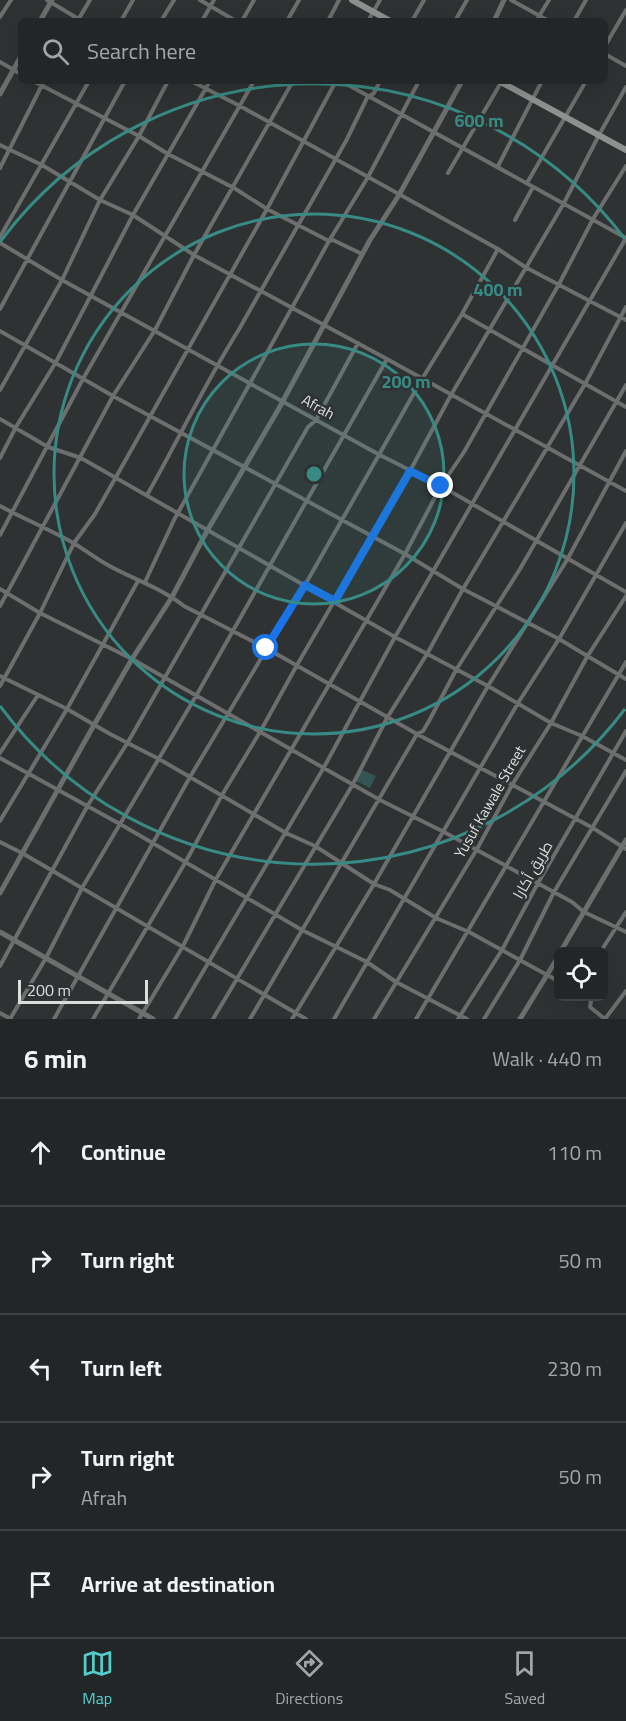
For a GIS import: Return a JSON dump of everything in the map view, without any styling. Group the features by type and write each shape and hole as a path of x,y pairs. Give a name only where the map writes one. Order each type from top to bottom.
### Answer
{"main road":[{"path":"352,0 384,18"},
{"path":"505,84 626,150"}],"street":[{"path":"1,15 10,0"},
{"path":"81,18 90,0"},
{"path":"123,18 133,0"},
{"path":"163,18 174,0"},
{"path":"200,0 231,18"},
{"path":"204,18 214,0"},
{"path":"244,18 254,0"},
{"path":"289,18 299,0"},
{"path":"330,18 339,0"},
{"path":"370,18 380,0"},
{"path":"414,18 424,0"},
{"path":"457,18 467,0"},
{"path":"495,18 504,0"},
{"path":"511,0 543,18"},
{"path":"539,16 549,0"},
{"path":"576,18 586,0"},
{"path":"42,18 50,1 77,18"},
{"path":"608,41 626,10"},
{"path":"608,56 626,66"},
{"path":"0,94 18,61"},
{"path":"0,62 18,72"},
{"path":"0,168 43,84"},
{"path":"45,84 168,154 234,188 267,209 329,241 333,240 363,254"},
{"path":"0,237 88,84"},
{"path":"0,309 123,84"},
{"path":"0,390 62,280 100,200 139,136 166,84"},
{"path":"196,84 498,249 525,267 626,320"},
{"path":"0,458 56,362 134,215 208,84"},
{"path":"0,535 84,377 252,84"},
{"path":"0,606 113,396 155,330 194,255 291,84"},
{"path":"0,686 2,677 40,613 74,543 95,514 151,416 334,84"},
{"path":"175,1019 323,769 395,637 554,366 589,300 626,238 347,84"},
{"path":"147,495 367,98 374,93 378,84"},
{"path":"145,582 178,513 329,241 368,177 417,84"},
{"path":"0,893 132,659 172,597 207,531 283,401 369,240 399,195 460,84"},
{"path":"448,173 500,84"},
{"path":"498,166 540,84"},
{"path":"527,183 584,84"},
{"path":"93,1019 410,471 451,395 564,203 598,135 626,87"},
{"path":"0,145 42,165 100,200 134,215 194,255 387,358 626,491"},
{"path":"139,1019 183,946 216,879 405,554 441,486 464,452 593,219 626,166"},
{"path":"515,220 533,187"},
{"name":"Afrah","path":"0,243 121,313 218,364 378,454 441,486 626,594"},
{"path":"54,1019 190,777 305,585 378,454 498,249"},
{"path":"213,1019 353,784 387,718 585,384 626,307"},
{"path":"462,314 626,407"},
{"path":"0,331 84,377 113,396 405,554 463,589 559,639 626,679"},
{"path":"0,966 88,806 128,742 308,427 316,420 357,343"},
{"path":"0,1013 11,1019 82,888 196,696 387,358"},
{"path":"250,1019 343,864 417,734 423,731 456,670 536,542 626,385"},
{"path":"0,419 48,447 81,458 116,477 395,637 488,686 551,723 582,736 626,760"},
{"path":"292,1019 374,884 488,686 567,560 626,451"},
{"path":"0,506 74,543 105,564 145,582 183,606 266,648 387,718 593,828 624,848"},
{"path":"334,1019 626,523"},
{"path":"0,821 68,709 138,580"},
{"path":"0,589 40,613 132,659 323,769 477,849 554,892 584,912 626,932"},
{"name":"Yusuf Kawale Street","path":"374,1019 477,849 512,785 626,594"},
{"path":"416,1019 626,662"},
{"path":"2,677 68,709 159,759 286,833 315,846 374,884 390,890 435,918 469,932 554,979"},
{"path":"38,695 0,755 29,775 154,843 302,930 367,962 396,982 459,1017 467,1019"},
{"name":"طريق أكارا","path":"459,1017 502,950 538,883 626,732"},
{"path":"484,1019 519,960 554,892 626,771"},
{"path":"563,947 624,848 626,840"},
{"path":"0,842 306,1019"},
{"path":"604,947 626,912"},
{"path":"0,932 153,1019"},
{"path":"520,1019 554,964"},
{"path":"591,1001 590,1007 605,1019 626,990"}],"shaded area":[{"path":"362,770 376,776 370,788 356,781"}],"route":[{"path":"266,648 305,585 335,601 410,471 441,486"}]}
